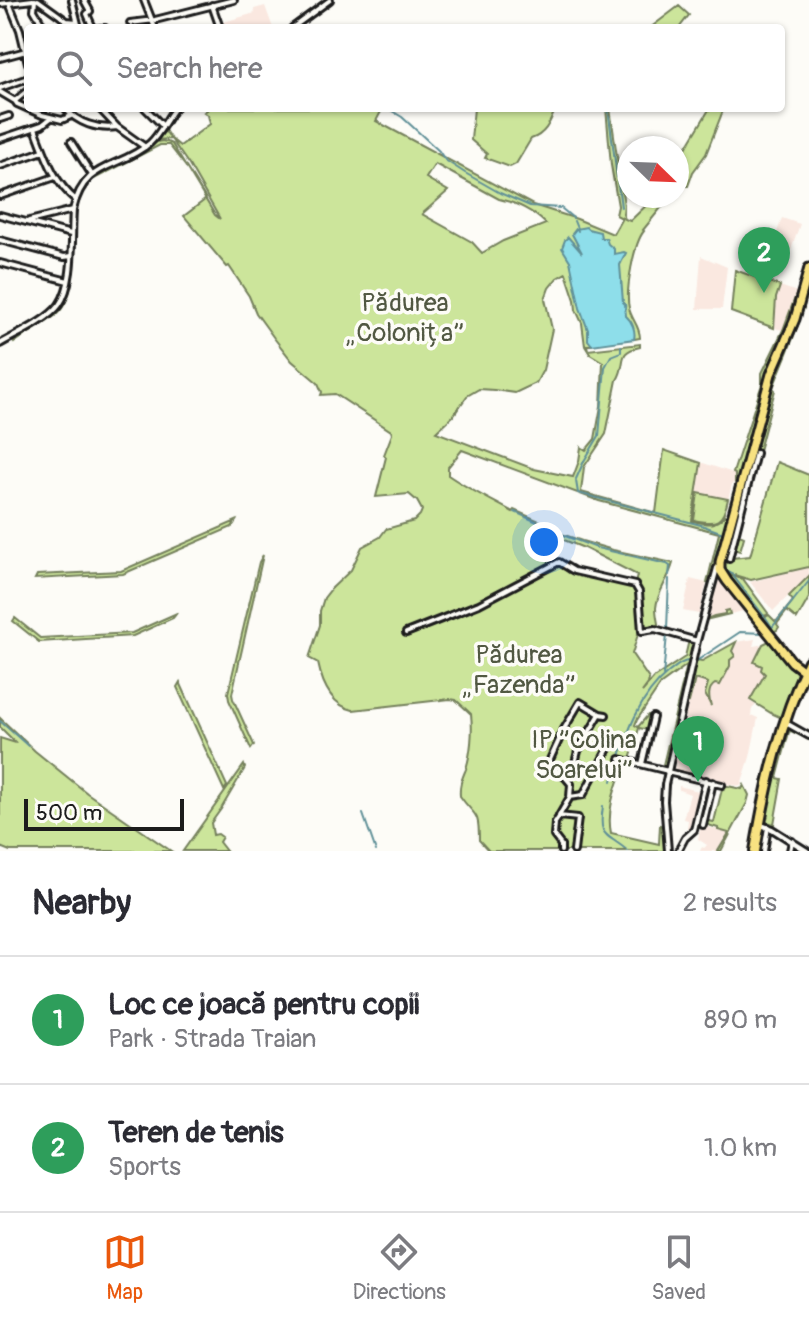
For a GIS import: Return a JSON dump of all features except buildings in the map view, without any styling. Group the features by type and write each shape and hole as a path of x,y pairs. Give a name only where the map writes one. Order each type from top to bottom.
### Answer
{"highway":[{"path":"755,851 764,825 770,772 784,722 809,661"}],"main road":[{"path":"804,671 792,662 727,581 720,570 720,562 771,374 807,286 809,268"},
{"path":"713,582 720,578 727,581"}],"street":[{"path":"35,0 34,10 41,22"},
{"path":"0,4 35,0 75,24"},
{"path":"72,0 78,24"},
{"path":"84,0 90,11 87,17 91,24"},
{"path":"144,0 154,24"},
{"path":"186,0 190,10"},
{"path":"130,23 234,0"},
{"path":"297,24 330,0"},
{"path":"9,3 24,42"},
{"path":"212,5 218,24"},
{"path":"0,58 24,52"},
{"path":"0,90 24,80"},
{"path":"0,90 17,104 24,105"},
{"path":"15,101 24,93"},
{"path":"39,112 62,120 71,116"},
{"path":"68,112 100,128 117,127"},
{"path":"103,112 117,127 145,147"},
{"path":"149,112 162,125"},
{"path":"0,344 44,318 59,305 68,281 73,210 84,183 92,175 145,147 172,112"},
{"path":"0,119 9,116"},
{"path":"0,139 35,128 51,118"},
{"path":"35,128 55,177 76,200"},
{"path":"71,142 92,175"},
{"path":"0,166 44,151"},
{"path":"0,196 55,177"},
{"path":"27,222 73,210"},
{"path":"0,215 71,234"},
{"path":"0,240 64,257 71,256"},
{"path":"0,263 68,281"},
{"path":"729,559 756,453"},
{"path":"406,633 479,604 559,562 574,571 635,585 639,592 642,631 655,629 697,641"},
{"path":"668,851 664,801 668,772 697,641 720,562"},
{"path":"561,851 561,845 554,836 555,823 570,797 571,784 548,764 580,702 603,714 578,751 566,778"},
{"path":"642,764 653,717"},
{"path":"784,722 809,736"},
{"path":"570,797 583,795 610,745 615,744"},
{"path":"620,759 722,785"},
{"path":"678,851 694,830 706,780"},
{"path":"703,825 713,782"},
{"path":"559,816 578,818 574,851"},
{"path":"764,851 764,825 807,851"},
{"path":"790,851 792,841"}],"shaded area":[{"path":"265,6 272,24 220,24 255,13 254,9"},
{"path":"782,218 800,224 791,250 773,244"},
{"path":"701,256 727,267 722,309 697,309"},
{"path":"780,286 797,292 783,330 774,328"},
{"path":"664,450 736,474 721,529 656,513"},
{"path":"809,567 809,576 773,611 750,582"},
{"path":"690,579 707,583 699,614 683,611"},
{"path":"720,580 748,610 704,620 715,584"},
{"path":"755,639 753,646 770,640 765,674 751,702 756,705 751,715 758,718 741,786 722,784 674,770 697,664 733,648 736,642"},
{"path":"679,786 702,792 693,830 687,828 688,820 683,819 690,794 679,790"},
{"path":"701,825 729,833 718,851 700,851 707,845 698,839"}],"green space":[{"path":"679,6 689,15 682,24 655,24"},
{"path":"204,112 381,112 376,121 533,205 613,234 622,218 616,215 618,208 624,208 625,219 630,221 644,208 661,208 643,230 629,279 630,312 640,338 634,339 632,330 591,316 592,345 587,345 588,350 640,344 640,347 625,355 606,434 584,467 581,492 656,513 664,450 701,463 692,521 714,523 725,515 729,520 711,584 707,583 719,533 599,501 462,450 448,467 448,475 513,512 542,522 550,530 613,550 673,563 657,602 659,629 645,631 641,624 632,654 649,679 642,692 655,677 685,657 689,640 696,643 667,770 662,769 687,665 661,684 637,720 635,725 638,727 648,715 656,715 649,730 639,728 630,760 625,761 613,797 610,815 611,833 659,844 660,825 664,826 667,851 489,851 479,840 475,815 460,796 470,749 471,714 456,700 450,699 353,710 333,698 318,663 309,658 320,625 324,598 351,570 362,547 380,537 386,529 414,521 422,510 409,494 376,497 391,431 335,394 321,395 318,383 292,361 256,313 229,266 184,216 206,199 220,219 189,165 171,139 155,140 161,130 166,133 163,127 180,146 210,124","holes":["435,164 536,215 546,224 482,253 472,242 422,214 448,191 426,178","566,273 585,346 590,354 603,362 601,406 595,439 586,450 581,447 573,477 534,469 436,432 453,416 467,396 479,389 515,393 536,383 543,370 552,329 545,299 549,288","549,534 637,575 635,584 569,573 547,554"]},
{"path":"474,112 554,112 544,131 531,139 516,164 510,167 485,158 487,154 471,140"},
{"path":"606,112 611,112 617,157 617,200"},
{"path":"708,112 722,112 706,154 689,183 689,143"},
{"path":"162,141 172,144 186,167 169,145 160,145 90,181 82,192 91,179 100,171"},
{"path":"82,192 77,207 72,280 64,306 51,319 14,343 12,340 19,334 49,314 66,292 75,208"},
{"path":"735,270 780,286 774,328 731,312"},
{"path":"807,287 799,322 773,388 775,390 737,534 744,537 740,551 733,549 731,558 750,556 777,462 809,475 809,567 751,580 724,572 722,566 771,379"},
{"path":"797,292 802,294 779,350 742,478 735,482 733,473 762,384 762,373"},
{"path":"698,493 728,499 721,518 714,522 694,520"},
{"path":"236,521 232,527 123,574 35,579 37,575 121,571"},
{"path":"263,555 232,694 254,745 251,749 228,693"},
{"path":"728,575 743,579 767,615 758,617"},
{"path":"809,576 809,598 797,619 787,611 777,624 777,630 771,633 760,619 769,615 776,622 793,601 789,596"},
{"path":"729,610 730,614 705,620 696,660 702,661 736,642 732,651 735,656 730,660 720,685 715,684 710,691 711,706 705,694 708,683 695,679 689,702 685,701 704,620"},
{"path":"177,613 173,618 133,636 39,642 13,621 15,618 40,638 132,633"},
{"path":"771,640 797,674 780,717 750,700 765,674 762,666 754,662 763,644"},
{"path":"180,682 227,786 224,790 177,687"},
{"path":"0,718 87,793 171,851 10,851 0,847 0,738 16,743 0,727"},
{"path":"787,726 809,740 789,732 777,778 782,779 774,824 767,822 766,826 763,824 769,785"},
{"path":"244,765 211,823 213,835 222,837 219,842 226,851 183,851"},
{"path":"723,785 742,789 744,785 749,795 721,851 718,851 729,833 705,824 704,820 714,822"}],"water":[{"path":"586,227 600,232 601,238 606,238 614,249 614,254 626,253 620,265 623,302 626,316 633,326 634,339 592,345 588,340 570,261 562,248 568,237 582,253 572,234 576,229"}],"waterway":[{"path":"394,112 439,151 445,160 465,173 530,206 561,208 573,218"},
{"path":"609,112 617,177"},
{"path":"574,221 578,231"},
{"path":"576,479 599,436 605,367 611,356 621,352 621,346"},
{"path":"576,481 578,493 723,533"},
{"path":"729,515 734,495"},
{"path":"732,530 739,506"},
{"path":"515,512 549,530"},
{"path":"716,555 727,519"},
{"path":"552,531 597,548 667,564 670,566 669,575"},
{"path":"723,566 734,575"},
{"path":"734,577 764,616"},
{"path":"667,629 669,579"},
{"path":"770,630 809,581"},
{"path":"766,618 772,627"},
{"path":"695,662 740,632 764,633"},
{"path":"663,676 667,635"},
{"path":"612,781 639,708 657,683 681,663 690,661"},
{"path":"0,721 28,746"},
{"path":"603,806 605,834 628,851"},
{"path":"363,814 376,851"},
{"path":"663,827 665,851"}],"place":[{"name":"Teren de tenis","path":"764,293"},
{"name":"Loc ce joacă pentru copii","path":"698,782"}],"park label":[{"name":"Pădurea „Colonița”","path":"405,318"},
{"name":"Pădurea „Fazenda”","path":"519,670"},
{"name":"IP ”Colina Soarelui”","path":"584,755"}]}
